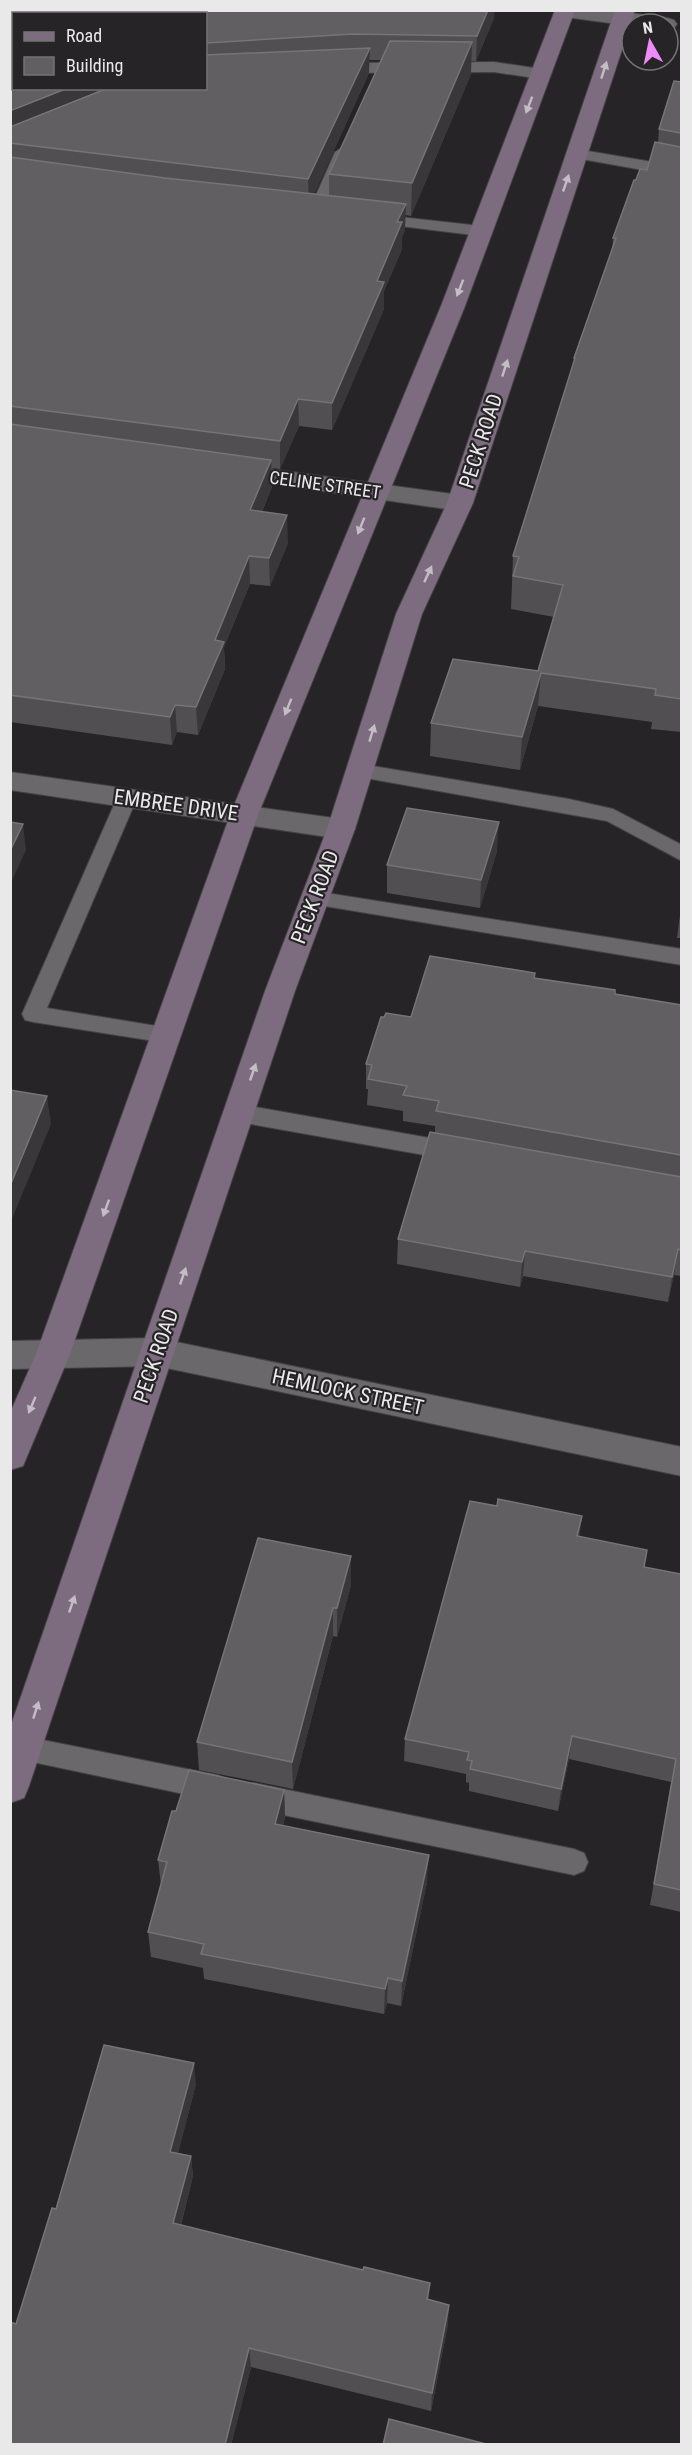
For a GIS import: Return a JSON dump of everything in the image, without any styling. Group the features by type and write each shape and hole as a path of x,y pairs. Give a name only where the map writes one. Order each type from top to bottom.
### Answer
{"main road":[{"path":"10,1456 53,1354 244,815 453,306 565,11"},
{"name":"PECK ROAD","path":"10,1786 239,1113 314,898 342,829 409,614 460,503 620,24"}],"street":[{"path":"565,11 620,15"},
{"name":"CELINE STREET","path":"199,468 460,503"},
{"name":"EMBREE DRIVE","path":"10,781 342,829"},
{"name":"HEMLOCK STREET","path":"10,1355 157,1352 681,1462"}],"lane":[{"path":"372,87 382,67"},
{"path":"325,68 494,68 541,74"},
{"path":"338,215 310,212 349,140"},
{"path":"576,154 681,172"},
{"path":"360,217 481,231"},
{"path":"361,771 569,806 613,816 681,854"},
{"path":"127,798 33,1014 167,1035"},
{"path":"314,898 681,957"},
{"path":"239,1113 483,1157"},
{"path":"23,1748 574,1862"}],"shaded area":[{"path":"11,11 528,11 207,20 207,12 12,12 11,81"}],"building":[{"path":"147,10 488,10 477,36 353,34 207,43 207,12 143,12"},
{"path":"390,41 472,42 412,183 329,174"},
{"path":"370,48 308,179 10,143 10,127 103,90 207,90 207,55"},
{"path":"12,56 12,90 63,90 10,111 10,57"},
{"path":"674,81 681,82 681,133 659,129"},
{"path":"655,142 681,147 681,699 655,695 656,689 541,673 522,737 431,723 453,659 538,671 563,585 513,576 519,557 513,556 574,358 616,238 613,238 634,180 640,169 647,170"},
{"path":"10,157 165,178 406,204 397,222 402,222 377,281 384,282 332,403 298,399 280,441 10,406"},
{"path":"10,424 271,460 250,510 287,515 269,558 249,556 215,640 224,642 196,707 175,705 170,717 10,695"},
{"path":"407,808 499,822 481,880 387,865"},
{"path":"10,822 23,824 10,851"},
{"path":"430,956 535,973 534,978 615,990 615,994 681,1005 681,1155 436,1111 439,1101 403,1095 407,1086 368,1079 372,1065 366,1064 381,1017 384,1017 386,1013 411,1017"},
{"path":"10,1090 47,1096 10,1186"},
{"path":"430,1132 681,1177 681,1250 678,1249 672,1277 525,1251 522,1262 398,1239"},
{"path":"498,1499 582,1516 577,1536 647,1550 644,1567 681,1574 681,1890 654,1884 676,1759 572,1736 561,1789 470,1769 472,1761 467,1760 469,1752 405,1739 470,1501 497,1506"},
{"path":"258,1538 351,1556 337,1608 333,1608 292,1762 197,1742"},
{"path":"189,1770 284,1790 275,1824 429,1855 402,1981 388,1978 385,1989 201,1954 204,1944 148,1932 167,1862 158,1860 172,1811 176,1811"},
{"path":"104,2045 194,2063 170,2152 191,2156 173,2223 363,2270 364,2267 430,2283 427,2299 449,2305 432,2393 249,2348 225,2445 10,2445 10,2322 16,2324 52,2208 56,2209"},
{"path":"389,2419 490,2445 383,2445"}]}
